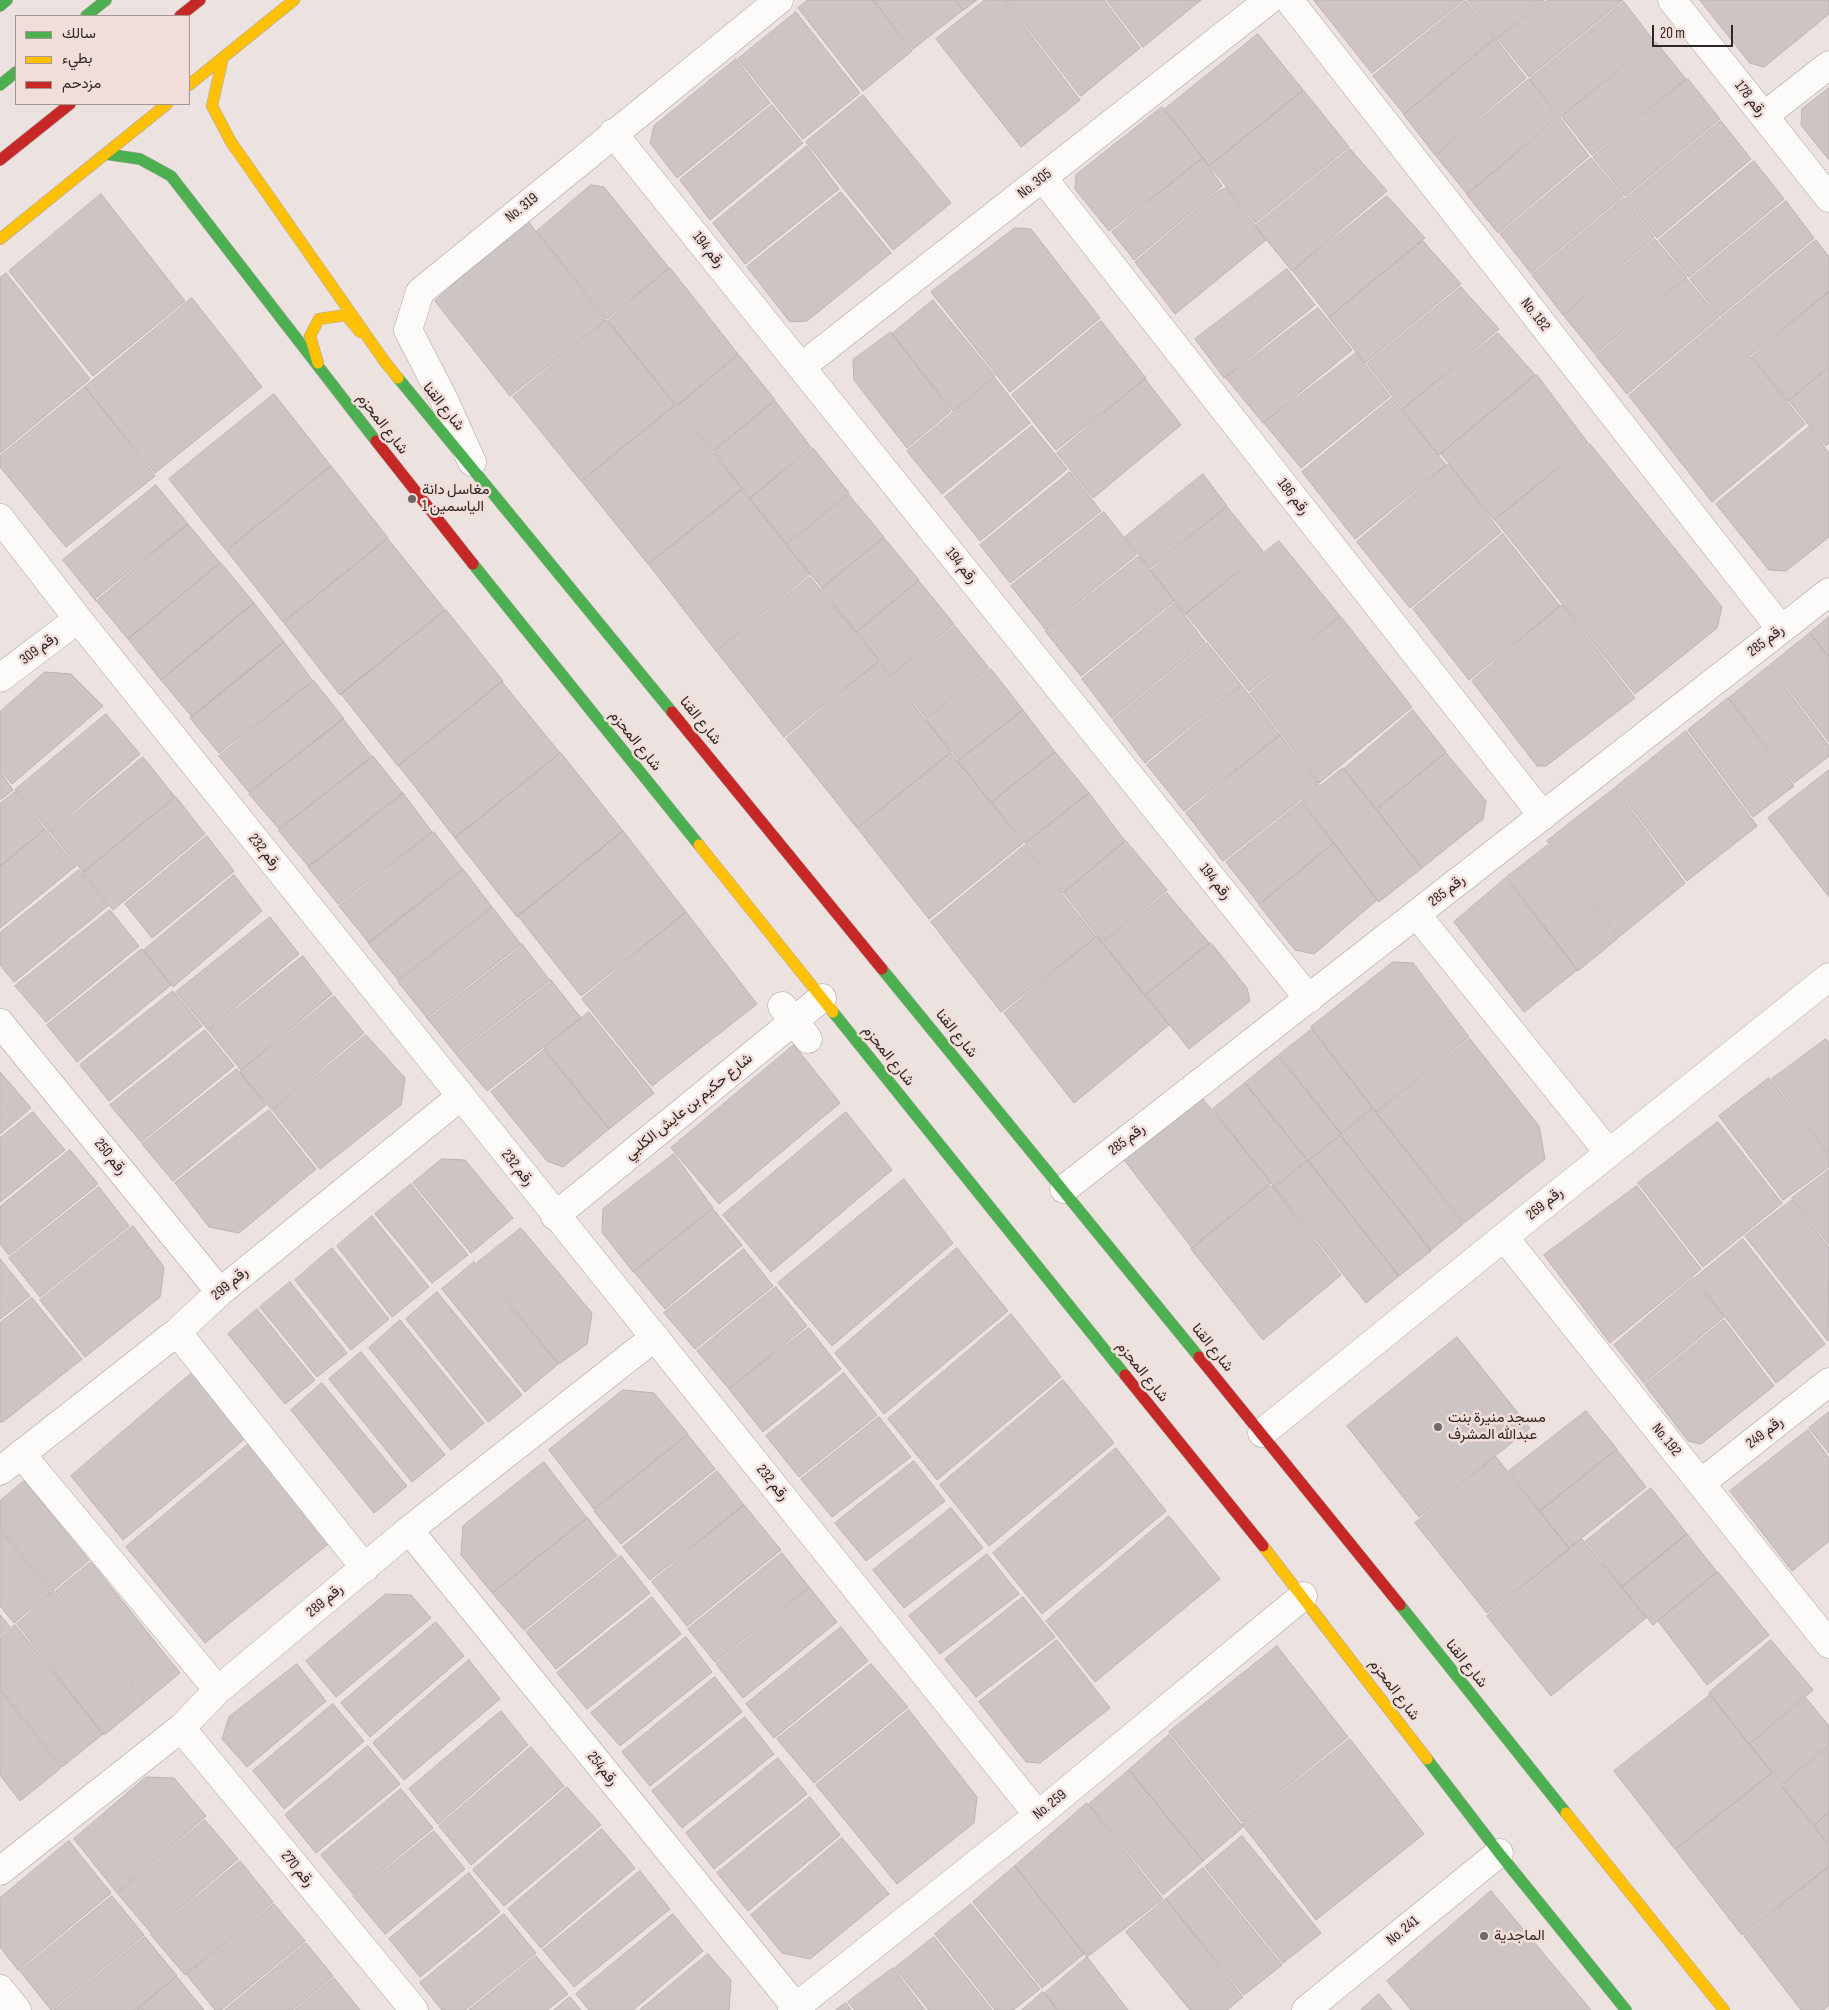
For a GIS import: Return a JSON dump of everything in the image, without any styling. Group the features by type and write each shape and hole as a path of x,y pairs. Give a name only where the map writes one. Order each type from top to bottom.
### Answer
{"street":[{"path":"0,6 7,0"},
{"path":"87,15 106,0"},
{"path":"181,15 200,0"},
{"path":"190,84 294,0"},
{"name":"No. 319","path":"476,472 444,400 408,330 420,292 779,0"},
{"name":"No. 305","path":"801,367 1269,0"},
{"name":"No. 182","path":"1289,0 1781,629"},
{"name":"رقم 178","path":"1672,0 1829,198"},
{"name":"شارع القنا","path":"223,57 212,106 231,142 385,362 1064,1189 1724,2010"},
{"path":"1764,116 1829,65"},
{"path":"0,85 15,73"},
{"path":"0,160 69,105"},
{"path":"0,239 166,105"},
{"name":"رقم 194","path":"614,133 1310,999"},
{"name":"شارع المحزم","path":"106,154 140,159 171,176 413,489 1303,1596 1499,1853 1626,2010"},
{"name":"رقم 186","path":"1043,178 1544,816"},
{"path":"0,235 30,214"},
{"path":"385,362 346,315 318,319 310,336 317,362 413,489"},
{"name":"رقم 232","path":"0,518 78,619 555,1216 655,1337 1038,1815"},
{"name":"رقم 285","path":"1064,1189 1310,999 1829,592"},
{"name":"رقم 309","path":"0,678 78,619"},
{"path":"1417,915 1609,1153"},
{"name":"رقم 269","path":"1262,1433 1829,977"},
{"name":"شارع حكيم بن عايش الكلبي","path":"555,1216 822,998"},
{"name":"رقم 250","path":"0,1023 220,1292"},
{"name":"رقم 299","path":"0,1471 177,1332 220,1292 460,1097"},
{"name":"No. 192","path":"1504,1237 1829,1644"},
{"path":"177,1332 365,1568"},
{"name":"رقم 289","path":"0,1871 181,1728 218,1690 409,1530 655,1337"},
{"name":"رقم 249","path":"1701,1483 1829,1382"},
{"path":"22,1454 218,1690"},
{"name":"رقم254","path":"409,1530 794,2009"},
{"name":"No. 259","path":"794,2009 1038,1815 1303,1596"},
{"name":"رقم 270","path":"181,1728 414,2010"},
{"name":"No. 241","path":"1306,2010 1499,1853"},
{"path":"0,1989 17,2010"}],"building":[{"path":"808,0 873,0 912,51 863,91 798,8"},
{"path":"874,0 955,0 963,10 913,49"},
{"path":"956,0 977,0 964,10"},
{"path":"985,0 1004,0 1080,100 1021,147 936,39"},
{"path":"1006,0 1104,0 1140,48 1081,96"},
{"path":"1107,0 1201,0 1143,47"},
{"path":"1314,0 1464,0 1372,73"},
{"path":"1468,0 1544,0 1497,38"},
{"path":"1547,0 1623,0 1529,77 1498,39"},
{"path":"1700,0 1829,0 1829,14 1764,67 1750,63"},
{"path":"1466,1 1495,38 1404,114 1373,76"},
{"path":"1624,2 1654,41 1560,117 1530,79"},
{"path":"796,12 860,93 803,139 738,59"},
{"path":"1258,34 1303,90 1209,166 1165,109"},
{"path":"1496,39 1526,78 1435,155 1404,115"},
{"path":"1656,42 1686,79 1592,155 1562,117"},
{"path":"736,59 770,103 677,178 650,143 654,126"},
{"path":"1529,79 1558,117 1467,194 1436,156"},
{"path":"1688,79 1720,119 1625,196 1593,157"},
{"path":"1829,88 1829,160 1801,125 1802,109"},
{"path":"1304,91 1349,147 1255,223 1210,166"},
{"path":"863,95 951,203 893,250 806,142"},
{"path":"772,105 803,143 710,220 680,180"},
{"path":"1162,107 1203,158 1109,231 1075,189 1076,175"},
{"path":"1560,118 1589,156 1498,233 1467,195"},
{"path":"1721,121 1751,159 1657,238 1626,198"},
{"path":"807,146 839,189 745,264 713,223"},
{"path":"1350,149 1387,191 1292,271 1255,226"},
{"path":"1203,158 1222,186 1134,260 1112,232"},
{"path":"1591,158 1623,196 1531,273 1500,234"},
{"path":"1754,161 1784,199 1689,277 1659,240"},
{"path":"591,185 604,187 669,268 607,319 537,231"},
{"path":"1226,188 1266,240 1175,314 1135,262 1216,193"},
{"path":"841,192 891,253 807,321 790,322 747,267"},
{"path":"101,194 185,301 93,376 9,271"},
{"path":"1387,196 1425,238 1329,317 1293,271"},
{"path":"1624,198 1654,237 1563,315 1532,275"},
{"path":"1786,201 1814,238 1720,316 1690,279"},
{"path":"527,220 606,320 510,396 435,301"},
{"path":"1015,228 1031,229 1100,318 1010,392 931,292"},
{"path":"1655,239 1687,277 1595,354 1564,316"},
{"path":"1816,240 1829,257 1829,291 1751,355 1721,318"},
{"path":"1423,241 1461,284 1365,363 1329,318"},
{"path":"670,268 738,354 677,406 608,321"},
{"path":"1287,269 1315,305 1224,378 1195,339"},
{"path":"6,273 90,379 0,453 0,278"},
{"path":"1687,279 1719,317 1627,394 1596,356"},
{"path":"1461,287 1499,329 1403,409 1367,364"},
{"path":"1829,292 1829,366 1788,401 1752,357"},
{"path":"192,298 262,387 155,473 85,387"},
{"path":"933,300 995,376 953,411 892,334"},
{"path":"1318,308 1352,350 1263,423 1226,378"},
{"path":"1720,319 1805,424 1712,502 1629,396"},
{"path":"607,321 675,405 581,481 513,397"},
{"path":"1101,321 1146,378 1056,450 1012,395"},
{"path":"891,332 951,411 907,448 854,380 853,360"},
{"path":"1498,333 1535,375 1439,455 1403,410"},
{"path":"1356,353 1390,396 1301,468 1264,423"},
{"path":"739,355 775,400 713,451 677,406"},
{"path":"1829,368 1829,443 1826,446 1789,401"},
{"path":"1537,375 1588,443 1494,520 1441,454"},
{"path":"995,378 1030,423 942,494 907,451"},
{"path":"1145,379 1181,425 1093,498 1057,453"},
{"path":"85,387 155,476 66,547 0,467 0,456"},
{"path":"274,394 331,466 226,550 169,479"},
{"path":"1392,398 1446,465 1355,539 1302,472"},
{"path":"775,401 811,447 750,498 714,452"},
{"path":"675,406 742,489 648,564 582,482"},
{"path":"1032,426 1067,469 980,541 945,497"},
{"path":"1809,427 1829,453 1829,537 1786,571 1769,570 1716,504"},
{"path":"1590,444 1722,607 1717,628 1635,694 1495,520"},
{"path":"813,448 849,493 787,544 750,499"},
{"path":"1449,464 1501,532 1410,608 1357,542"},
{"path":"331,466 388,538 283,622 227,551"},
{"path":"1070,472 1101,511 1010,583 980,545"},
{"path":"1203,474 1227,506 1150,568 1125,537"},
{"path":"156,485 188,524 96,601 63,560"},
{"path":"742,490 810,574 716,651 649,565"},
{"path":"849,495 884,537 822,588 787,546"},
{"path":"1227,507 1263,551 1185,614 1151,570"},
{"path":"1104,512 1137,554 1045,629 1011,586"},
{"path":"188,524 220,563 128,639 95,599"},
{"path":"1503,534 1560,606 1469,680 1413,609"},
{"path":"884,538 919,580 856,632 822,589"},
{"path":"388,539 445,610 340,695 284,623"},
{"path":"1279,541 1340,616 1249,691 1186,614"},
{"path":"1139,556 1174,601 1081,676 1045,631"},
{"path":"221,563 254,603 161,680 128,639"},
{"path":"810,577 879,661 784,737 717,652"},
{"path":"919,581 954,624 891,675 857,632"},
{"path":"254,603 284,642 192,717 161,680"},
{"path":"1175,603 1205,642 1112,718 1082,679"},
{"path":"1562,605 1635,698 1546,766 1537,766 1472,681"},
{"path":"446,610 503,681 398,766 341,694"},
{"path":"1341,617 1412,707 1319,783 1250,693"},
{"path":"1829,617 1829,657 1810,633"},
{"path":"955,626 989,668 926,718 892,676"},
{"path":"1810,633 1829,659 1829,742 1770,665"},
{"path":"284,642 313,681 219,753 190,718"},
{"path":"1207,643 1241,685 1145,763 1113,720"},
{"path":"879,662 951,752 857,828 786,739"},
{"path":"1769,666 1829,746 1829,756 1794,783 1729,698"},
{"path":"991,669 1023,710 959,760 926,720"},
{"path":"45,672 71,674 103,706 12,784 0,770 0,712"},
{"path":"314,681 344,719 249,792 219,756"},
{"path":"502,682 560,753 455,838 399,766"},
{"path":"1242,686 1280,735 1184,811 1147,765"},
{"path":"1728,698 1794,786 1753,817 1688,730"},
{"path":"1023,710 1055,752 991,802 958,762"},
{"path":"1413,710 1446,752 1376,809 1344,769"},
{"path":"106,714 140,754 50,832 15,790"},
{"path":"343,719 372,757 279,829 249,794"},
{"path":"1686,731 1757,826 1687,881 1616,787"},
{"path":"1280,735 1319,785 1223,861 1186,813"},
{"path":"1055,752 1089,793 1025,843 992,803"},
{"path":"561,753 623,831 517,917 455,838"},
{"path":"951,753 1023,843 929,919 858,829"},
{"path":"1446,753 1486,801 1483,819 1422,868 1377,810"},
{"path":"373,756 403,794 309,867 279,831"},
{"path":"143,757 175,797 83,872 51,833"},
{"path":"1343,768 1422,868 1379,902 1302,801"},
{"path":"1829,770 1829,897 1768,818"},
{"path":"0,772 13,790 0,800"},
{"path":"1615,788 1685,883 1619,937 1547,841"},
{"path":"15,792 45,829 0,866 0,804"},
{"path":"403,793 432,832 338,904 308,867"},
{"path":"1089,793 1125,841 1063,893 1025,845"},
{"path":"176,797 205,834 113,910 83,873"},
{"path":"1301,802 1333,843 1259,904 1226,862"},
{"path":"46,830 76,866 0,928 0,867"},
{"path":"623,831 686,912 581,996 518,916"},
{"path":"434,832 463,870 369,943 339,906"},
{"path":"207,836 234,871 152,938 125,904"},
{"path":"1126,841 1167,890 1102,942 1064,893"},
{"path":"1334,844 1377,900 1314,954 1295,950 1259,905"},
{"path":"1548,845 1618,938 1578,971 1507,877"},
{"path":"1024,846 1096,937 1001,1012 931,922"},
{"path":"463,869 492,907 398,980 368,943"},
{"path":"79,870 108,906 14,982 0,965 0,933"},
{"path":"234,875 262,911 173,987 144,950"},
{"path":"1506,878 1577,970 1524,1012 1454,922"},
{"path":"1167,893 1209,943 1145,995 1103,943"},
{"path":"493,908 522,946 428,1019 398,982"},
{"path":"110,910 139,946 46,1022 15,986"},
{"path":"686,912 757,1004 652,1086 582,999"},
{"path":"270,917 299,954 208,1030 176,992"},
{"path":"1097,937 1169,1025 1074,1103 1004,1013"},
{"path":"1211,943 1247,988 1250,1001 1189,1049 1146,995"},
{"path":"522,944 551,982 457,1055 427,1018"},
{"path":"142,949 171,985 77,1062 47,1025"},
{"path":"303,956 332,994 241,1070 209,1031"},
{"path":"1393,962 1413,963 1469,1037 1376,1112 1311,1027"},
{"path":"551,980 581,1018 487,1091 456,1054"},
{"path":"173,991 202,1026 109,1101 80,1065"},
{"path":"334,996 364,1033 272,1110 240,1072"},
{"path":"589,1012 654,1093 609,1129 544,1048"},
{"path":"1312,1029 1372,1108 1341,1134 1279,1055"},
{"path":"205,1030 234,1066 141,1142 110,1105"},
{"path":"366,1035 405,1078 401,1105 320,1169 273,1111"},
{"path":"1470,1039 1539,1126 1545,1159 1464,1223 1377,1113"},
{"path":"1826,1039 1829,1043 1829,1153 1772,1079"},
{"path":"794,1045 840,1103 719,1204 671,1148"},
{"path":"544,1050 609,1129 563,1167 547,1161 491,1092"},
{"path":"1278,1056 1341,1134 1308,1161 1245,1083"},
{"path":"237,1069 266,1105 173,1181 142,1144"},
{"path":"0,1072 31,1108 0,1134"},
{"path":"1769,1078 1829,1155 1829,1167 1783,1200 1719,1116"},
{"path":"1245,1083 1307,1160 1274,1187 1213,1109"},
{"path":"1199,1094 1271,1183 1192,1248 1122,1157"},
{"path":"1373,1109 1463,1224 1431,1250 1341,1136"},
{"path":"269,1110 316,1169 239,1233 209,1227 175,1183"},
{"path":"33,1112 65,1150 0,1202 0,1138"},
{"path":"846,1112 892,1170 771,1272 723,1215"},
{"path":"1718,1122 1782,1203 1703,1267 1638,1183"},
{"path":"1341,1136 1431,1251 1399,1276 1309,1161"},
{"path":"70,1150 98,1184 9,1255 0,1244 0,1207"},
{"path":"674,1154 713,1208 633,1272 602,1232 603,1209"},
{"path":"442,1159 465,1160 513,1218 471,1253 413,1183"},
{"path":"1308,1161 1399,1276 1366,1303 1275,1188"},
{"path":"1829,1170 1829,1245 1792,1198"},
{"path":"904,1179 953,1243 832,1346 778,1283"},
{"path":"411,1184 468,1255 432,1283 375,1214"},
{"path":"1269,1186 1273,1187 1341,1275 1263,1340 1191,1249"},
{"path":"1637,1186 1701,1269 1610,1343 1544,1255"},
{"path":"99,1187 129,1226 40,1297 9,1258"},
{"path":"1792,1200 1829,1248 1828,1341 1745,1236"},
{"path":"713,1209 742,1245 665,1309 634,1272"},
{"path":"372,1216 429,1287 392,1317 337,1246"},
{"path":"133,1226 164,1267 160,1297 85,1357 40,1300"},
{"path":"521,1228 592,1313 587,1344 559,1364 477,1263"},
{"path":"1743,1239 1825,1344 1776,1383 1695,1278"},
{"path":"332,1248 389,1319 351,1350 295,1280"},
{"path":"957,1248 1008,1311 884,1414 835,1353"},
{"path":"744,1249 773,1286 695,1349 664,1313"},
{"path":"0,1259 30,1296 0,1319"},
{"path":"474,1262 558,1364 525,1392 442,1289"},
{"path":"1693,1278 1724,1317 1644,1383 1614,1345"},
{"path":"290,1282 347,1353 317,1377 260,1307"},
{"path":"776,1287 807,1326 729,1389 697,1351"},
{"path":"437,1292 522,1395 488,1422 406,1319"},
{"path":"32,1298 82,1359 3,1422 0,1422 0,1323"},
{"path":"257,1309 315,1380 285,1404 228,1334"},
{"path":"1011,1314 1061,1377 937,1480 888,1419"},
{"path":"400,1320 484,1423 451,1450 369,1348"},
{"path":"1724,1320 1774,1386 1701,1444 1688,1441 1645,1385"},
{"path":"809,1328 841,1369 763,1432 729,1389"},
{"name":"مسجد منيرة بنت عبدالله المشرف","path":"1457,1337 1530,1428 1419,1517 1347,1426"},
{"path":"361,1352 445,1455 412,1482 329,1379"},
{"path":"194,1371 247,1437 123,1540 71,1476"},
{"path":"844,1373 877,1415 799,1477 766,1436"},
{"path":"1063,1380 1114,1443 989,1546 940,1485"},
{"path":"322,1383 407,1486 374,1513 291,1410"},
{"path":"623,1390 654,1393 688,1434 594,1509 549,1450"},
{"path":"1586,1411 1617,1449 1540,1511 1509,1471"},
{"path":"1829,1412 1829,1453 1809,1428"},
{"path":"879,1417 911,1457 832,1517 801,1479"},
{"path":"1808,1430 1829,1458 1829,1541 1792,1571 1730,1491"},
{"path":"688,1435 715,1469 621,1544 594,1511"},
{"path":"252,1441 332,1541 205,1643 126,1547"},
{"path":"1116,1448 1166,1511 1042,1614 993,1553"},
{"path":"1617,1450 1646,1487 1569,1548 1540,1511"},
{"path":"1496,1457 1569,1549 1487,1613 1415,1523"},
{"path":"914,1461 945,1501 866,1561 835,1523"},
{"path":"544,1462 587,1518 492,1593 461,1555 463,1526"},
{"path":"717,1471 744,1505 650,1580 623,1547"},
{"path":"24,1481 89,1560 52,1591 0,1528 0,1501"},
{"path":"1651,1488 1687,1534 1622,1587 1586,1541"},
{"path":"744,1505 781,1550 687,1626 652,1582"},
{"path":"951,1508 983,1548 904,1608 873,1570"},
{"path":"1169,1516 1220,1579 1095,1682 1046,1621"},
{"path":"588,1518 617,1556 524,1630 493,1594"},
{"path":"0,1530 51,1592 14,1623 0,1606"},
{"path":"1687,1534 1717,1572 1653,1625 1622,1587"},
{"path":"1582,1539 1646,1618 1551,1696 1487,1616"},
{"path":"782,1553 809,1587 715,1662 688,1629"},
{"path":"987,1554 1019,1594 940,1654 909,1616"},
{"path":"621,1556 650,1593 556,1669 526,1632"},
{"path":"91,1562 180,1673 146,1701 56,1591"},
{"path":"1718,1572 1769,1635 1707,1685 1658,1621"},
{"path":"810,1588 837,1622 743,1698 716,1664"},
{"path":"54,1591 145,1702 104,1735 17,1624"},
{"path":"386,1594 411,1595 431,1618 336,1697 306,1661"},
{"path":"652,1597 681,1634 587,1709 557,1673"},
{"path":"1023,1597 1055,1637 976,1697 945,1659"},
{"path":"0,1615 10,1627 0,1635"},
{"path":"436,1622 464,1656 370,1737 341,1703"},
{"path":"15,1625 103,1734 62,1767 0,1688 0,1638"},
{"path":"841,1627 868,1661 774,1738 746,1704"},
{"path":"686,1637 712,1672 620,1746 591,1713"},
{"path":"1057,1640 1110,1708 1040,1763 1026,1762 979,1702"},
{"path":"1771,1640 1813,1690 1749,1744 1709,1693"},
{"path":"1277,1646 1348,1737 1242,1822 1169,1732"},
{"path":"469,1660 500,1699 404,1780 373,1743"},
{"path":"297,1664 326,1701 247,1767 222,1739 229,1717"},
{"path":"871,1664 908,1707 814,1783 777,1739"},
{"path":"715,1677 742,1712 650,1786 622,1752"},
{"path":"0,1690 61,1768 20,1801 0,1775"},
{"path":"1710,1695 1772,1773 1675,1849 1614,1771"},
{"path":"1806,1698 1829,1726 1829,1745 1782,1784 1750,1745"},
{"path":"333,1704 364,1741 284,1809 253,1771"},
{"path":"909,1710 977,1797 974,1823 897,1884 816,1785"},
{"path":"501,1711 528,1745 438,1824 409,1789"},
{"path":"745,1717 774,1754 682,1828 652,1791"},
{"path":"1169,1735 1243,1827 1203,1861 1129,1770"},
{"path":"1350,1739 1424,1834 1316,1920 1242,1824"},
{"path":"368,1746 400,1784 316,1853 285,1815"},
{"path":"531,1747 564,1786 471,1865 439,1826"},
{"path":"1829,1747 1829,1812 1814,1825 1782,1786"},
{"path":"778,1758 807,1794 714,1869 686,1833"},
{"path":"1129,1770 1203,1861 1163,1895 1089,1804"},
{"path":"1772,1774 1829,1846 1829,1866 1742,1935 1676,1850"},
{"path":"146,1777 174,1778 206,1816 117,1893 74,1839"},
{"path":"567,1787 601,1825 504,1906 473,1870"},
{"path":"401,1789 433,1828 353,1894 321,1855"},
{"path":"810,1797 840,1835 748,1911 717,1873"},
{"path":"1087,1803 1163,1899 1087,1957 1015,1866"},
{"path":"1829,1813 1829,1844 1814,1826"},
{"path":"205,1820 238,1859 151,1933 118,1894"},
{"path":"602,1829 635,1868 541,1948 508,1909"},
{"path":"434,1831 465,1869 385,1934 353,1896"},
{"path":"1242,1836 1321,1933 1283,1963 1205,1867"},
{"path":"842,1838 889,1894 810,1959 782,1953 751,1915"},
{"path":"69,1841 111,1893 18,1970 0,1947 0,1898"},
{"path":"240,1861 273,1902 185,1975 151,1935"},
{"path":"1015,1866 1084,1954 1042,1988 973,1902"},
{"path":"1829,1867 1829,2005 1823,2010 1801,2010 1744,1936"},
{"path":"1203,1868 1282,1965 1244,1995 1166,1899"},
{"path":"640,1871 670,1909 574,1987 543,1950"},
{"path":"469,1873 500,1912 420,1977 389,1939"},
{"name":"الماجدية","path":"1491,1891 1591,2010 1411,2010 1387,1981"},
{"path":"112,1896 144,1935 51,2010 20,1971"},
{"path":"1166,1899 1243,1997 1227,2010 1190,2010 1126,1932"},
{"path":"274,1904 305,1941 221,2010 215,2010 187,1975"},
{"path":"971,1904 1040,1989 1013,2010 995,2010 935,1934"},
{"path":"504,1914 536,1953 465,2010 442,2010 420,1983"},
{"path":"673,1914 703,1951 633,2010 589,2010 576,1994"},
{"path":"145,1937 177,1976 135,2010 54,2010"},
{"path":"934,1937 992,2010 929,2010 895,1968"},
{"path":"306,1943 333,1976 292,2010 225,2010"},
{"path":"708,1954 731,1980 729,2010 640,2010"},
{"path":"536,1956 568,1994 547,2010 469,2010"},
{"path":"1087,1957 1128,2010 1058,2010 1045,1993"},
{"path":"893,1968 925,2010 855,2010 848,2002"},
{"path":"177,1977 204,2010 137,2010"},
{"path":"334,1978 360,2010 295,2010"},
{"path":"1043,1992 1057,2010 1022,2010"},
{"path":"1379,1994 1392,2010 1361,2010"},
{"path":"570,1997 581,2010 554,2010"},
{"path":"846,2003 851,2010 836,2010"}],"traffic: fast":[{"path":"0,6 7,0"},
{"path":"87,15 106,0"},
{"path":"0,85 15,73"},
{"path":"106,154 140,159 171,176 376,441"},
{"path":"398,378 672,712"},
{"path":"473,564 699,845"},
{"path":"882,969 1199,1357"},
{"path":"833,1012 1125,1375"},
{"path":"1400,1605 1566,1813"},
{"path":"1427,1759 1499,1853 1626,2010"}],"traffic: slow":[{"path":"190,84 294,0"},
{"path":"223,57 212,106 231,142 398,378"},
{"path":"0,239 166,105"},
{"path":"318,363 310,336 319,319 346,315 360,332"},
{"path":"699,845 833,1012"},
{"path":"1263,1546 1427,1759"},
{"path":"1566,1813 1724,2010"}],"traffic: jam":[{"path":"181,15 200,0"},
{"path":"0,160 69,105"},
{"path":"376,441 473,564"},
{"path":"672,712 882,969"},
{"path":"1199,1357 1400,1605"},
{"path":"1125,1375 1263,1546"}],"place":[{"name":"مغاسل دانة الياسمين 1","path":"412,499"},
{"name":"مسجد منيرة بنت عبدالله المشرف","path":"1438,1427"},
{"name":"الماجدية","path":"1484,1936"}]}
